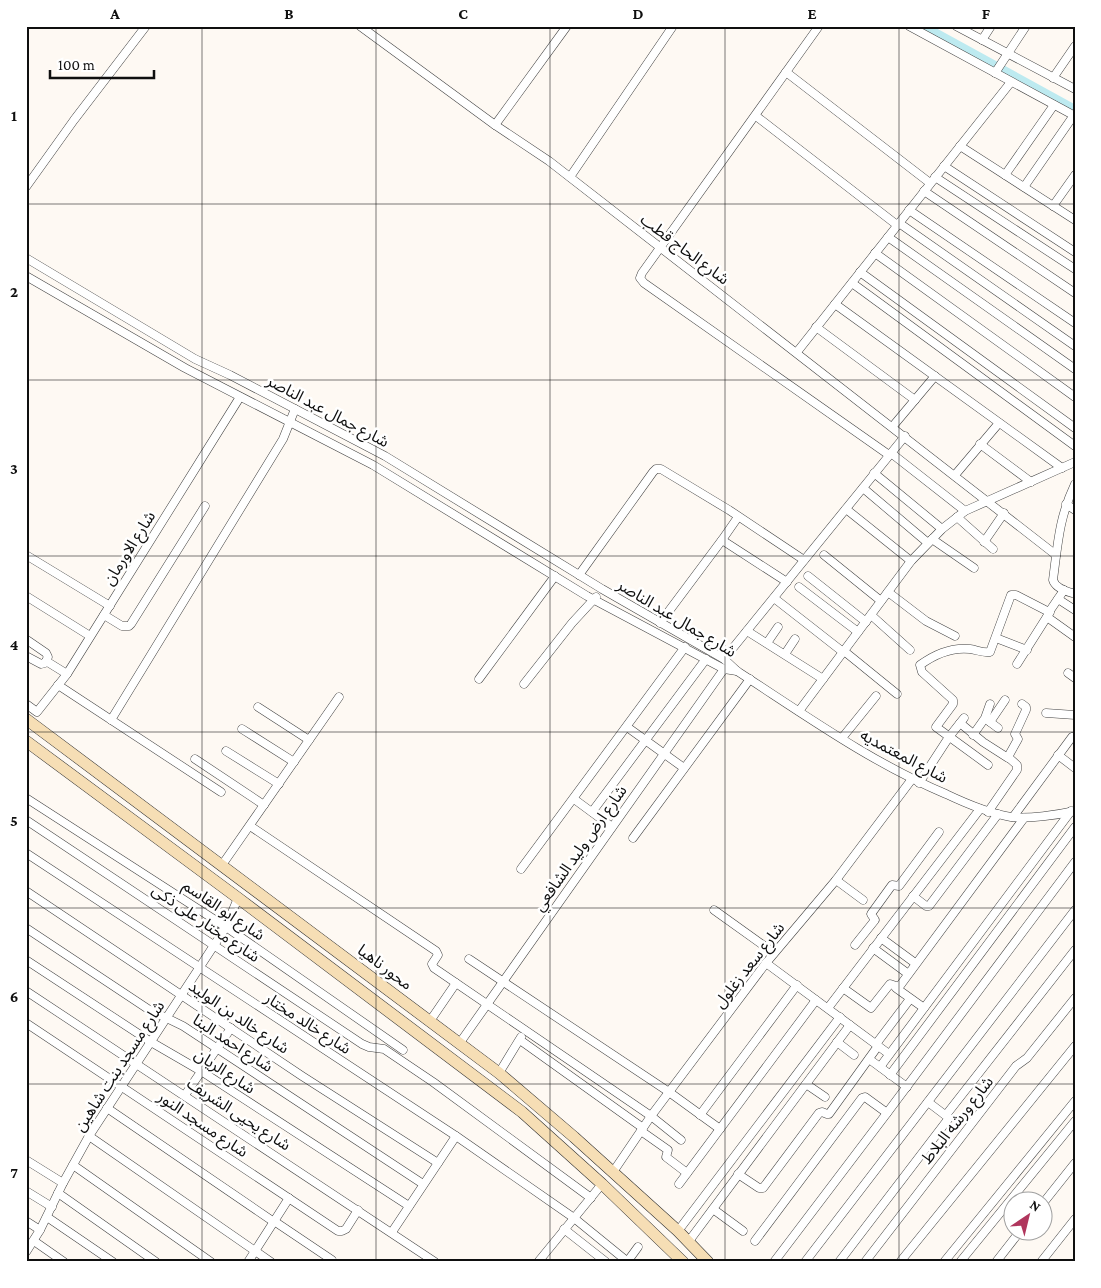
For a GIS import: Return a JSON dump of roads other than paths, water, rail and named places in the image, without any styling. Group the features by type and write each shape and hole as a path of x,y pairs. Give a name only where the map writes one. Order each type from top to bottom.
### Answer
{"main road":[{"name":"محور ناهيا","path":"26,719 499,1074 574,1136 678,1231 708,1262"},
{"name":"محور ناهيا","path":"26,741 522,1112 602,1184 683,1262"},
{"path":"52,761 63,747"},
{"path":"602,1184 613,1172"}],"street":[{"path":"26,187 74,120 146,26"},
{"name":"شارع الحاج قطب","path":"360,26 570,177 1056,554"},
{"path":"496,125 567,26"},
{"path":"570,177 673,26"},
{"path":"819,26 660,247 640,278 644,283 890,454 965,511"},
{"path":"909,26 1074,115 1024,187"},
{"path":"956,26 1075,89"},
{"path":"982,40 991,26"},
{"path":"995,73 1026,26"},
{"path":"1053,78 1075,46"},
{"path":"786,72 933,180 1075,269"},
{"path":"797,352 1011,82"},
{"path":"1005,175 1054,105"},
{"path":"756,116 898,224 1075,346"},
{"path":"960,146 1072,219 1075,209"},
{"path":"944,166 1075,252"},
{"path":"1053,206 1075,175"},
{"path":"924,191 1075,293"},
{"path":"909,210 1075,323"},
{"path":"888,236 1075,368"},
{"path":"875,253 1075,396"},
{"name":"شارع جمال عبد الناصر","path":"26,258 195,359 222,370 385,456 578,575 724,659 738,671"},
{"path":"860,272 1075,428"},
{"name":"شارع جمال عبد الناصر","path":"26,276 114,328 240,396 373,464 594,599 724,669 738,671"},
{"path":"852,282 1075,446"},
{"path":"835,304 1062,468"},
{"path":"816,327 915,400"},
{"path":"893,426 935,376"},
{"name":"شارع الاورمان","path":"26,704 37,712 67,674 240,396"},
{"path":"111,720 283,439 295,409"},
{"path":"955,475 999,422"},
{"path":"724,659 905,436"},
{"path":"980,444 1031,482"},
{"path":"799,711 911,562 942,529 965,511 1075,462"},
{"path":"578,575 653,472 658,468 804,560"},
{"path":"874,473 942,529"},
{"path":"1075,484 1060,523 1053,581 1064,590 1075,592"},
{"path":"863,488 930,541 974,568"},
{"path":"1066,504 1075,510"},
{"path":"104,615 122,626 129,626 131,624 205,506"},
{"path":"846,509 911,562"},
{"path":"984,542 1004,513"},
{"path":"660,623 738,517"},
{"path":"957,517 992,549"},
{"path":"722,540 787,582"},
{"path":"26,555 110,606"},
{"path":"824,555 881,601"},
{"path":"479,679 555,576"},
{"path":"808,576 910,650"},
{"path":"799,587 858,632"},
{"path":"524,684 572,623 602,589"},
{"path":"1017,664 1064,590"},
{"path":"888,592 926,621 954,636"},
{"path":"988,765 936,726 953,704 953,700 922,672 920,665 932,657 951,650 971,650 989,653 1013,594 1048,614 1075,637"},
{"path":"26,596 90,636"},
{"path":"774,598 898,694"},
{"path":"1058,600 1075,610"},
{"path":"767,643 778,626"},
{"path":"748,631 823,679"},
{"path":"996,638 1027,650"},
{"path":"785,654 795,639"},
{"path":"26,656 39,664 43,664 48,656 46,652 27,640"},
{"path":"521,869 574,800 685,647"},
{"path":"592,812 706,659"},
{"path":"46,661 67,674"},
{"name":"شارع ارض وليد الشافعي","path":"459,1044 724,669"},
{"name":"شارع المعتمديه","path":"738,671 842,738 915,781 980,809 1024,818 1073,811"},
{"path":"634,838 750,679"},
{"path":"58,685 221,792"},
{"path":"842,738 876,696"},
{"path":"222,865 339,697"},
{"path":"988,812 1017,770 1017,765 973,735 1005,700"},
{"path":"987,720 990,704"},
{"path":"1008,758 1018,739 1015,734 1026,710 1026,707 1022,704"},
{"path":"258,707 309,740"},
{"path":"1046,713 1075,715"},
{"path":"987,720 998,728"},
{"name":"شارع سعد زغلول","path":"613,1172 651,1116 774,953 836,880 962,721 973,735"},
{"path":"627,727 684,768"},
{"path":"242,729 294,762"},
{"path":"1013,817 1072,736 1075,736"},
{"path":"226,751 279,784"},
{"path":"1058,755 1075,768"},
{"path":"195,759 264,805"},
{"name":"شارع ابو القاسم","path":"26,798 226,928 403,1050"},
{"path":"574,800 612,827"},
{"path":"828,1008 980,809"},
{"path":"880,1067 1073,811"},
{"path":"913,896 926,906 929,906 998,814"},
{"path":"896,988 899,987 907,973 1024,818"},
{"name":"شارع مختار على ذكى","path":"26,820 362,1044 371,1048 378,1047 384,1049 433,1082"},
{"path":"250,826 436,951 438,955 432,963 433,967 651,1116 681,1140"},
{"path":"890,1075 1075,827"},
{"path":"855,945 875,920 871,914 892,885 899,886 939,832"},
{"name":"شارع خالد مختار","path":"26,853 198,968 456,1136 574,1218 627,1262"},
{"path":"778,1260 1075,862"},
{"path":"836,880 863,900"},
{"name":"شارع خالد بن الوليد","path":"26,891 438,1163"},
{"name":"شارع مسجد بنت شاهين","path":"27,1250 40,1230 89,1136 213,944 226,928 238,898"},
{"path":"714,910 774,953"},
{"path":"805,1262 1075,910"},
{"name":"شارع احمد البنا","path":"26,928 148,1009 178,1023 217,1048 424,1184"},
{"path":"861,937 907,973"},
{"path":"881,938 915,963"},
{"path":"839,1262 1075,950"},
{"path":"469,959 669,1092 720,1129"},
{"name":"شارع الريان","path":"26,960 409,1206"},
{"path":"766,964 889,1054"},
{"path":"430,1021 456,983"},
{"path":"843,988 871,1008 890,984 924,1008"},
{"path":"700,1115 797,985"},
{"name":"شارع يحيى الشريف","path":"26,991 186,1095 435,1262"},
{"name":"شارع ورشه البلاط","path":"865,1262 1016,1066 1027,1058 1075,998"},
{"path":"738,1174 759,1188 764,1188 819,1113 829,1114 910,999"},
{"path":"679,1184 816,1000"},
{"path":"678,1231 840,1017"},
{"name":"شارع مسجد النور","path":"26,1023 340,1232 346,1229 358,1210"},
{"path":"688,1241 850,1025"},
{"path":"186,1095 231,1028"},
{"path":"499,1074 526,1031"},
{"path":"520,1040 642,1129 668,1150 666,1157 688,1173"},
{"path":"837,1042 854,1055"},
{"path":"900,1262 1075,1046"},
{"path":"869,1059 907,1087"},
{"path":"438,1075 433,1082 591,1198"},
{"path":"806,1084 825,1097"},
{"path":"755,1241 862,1098 866,1097 887,1113"},
{"path":"944,1262 1075,1101"},
{"path":"928,1102 948,1117"},
{"path":"107,1108 332,1260"},
{"path":"960,1262 1075,1121"},
{"path":"89,1136 271,1262"},
{"path":"392,1232 456,1136"},
{"path":"26,1160 63,1183"},
{"path":"1054,1190 1075,1163"},
{"path":"73,1165 211,1262"},
{"path":"538,1262 602,1184"},
{"path":"26,1191 52,1207"},
{"path":"58,1193 156,1262"},
{"path":"248,1262 289,1198"},
{"path":"712,1209 743,1231"},
{"path":"47,1216 113,1262"},
{"path":"1041,1262 1075,1219"},
{"path":"26,1221 40,1230"},
{"path":"564,1229 606,1262"},
{"path":"34,1240 64,1262"},
{"path":"996,1262 1013,1240"},
{"path":"627,1262 638,1247"}],"waterway":[{"path":"924,26 1075,109"}]}
